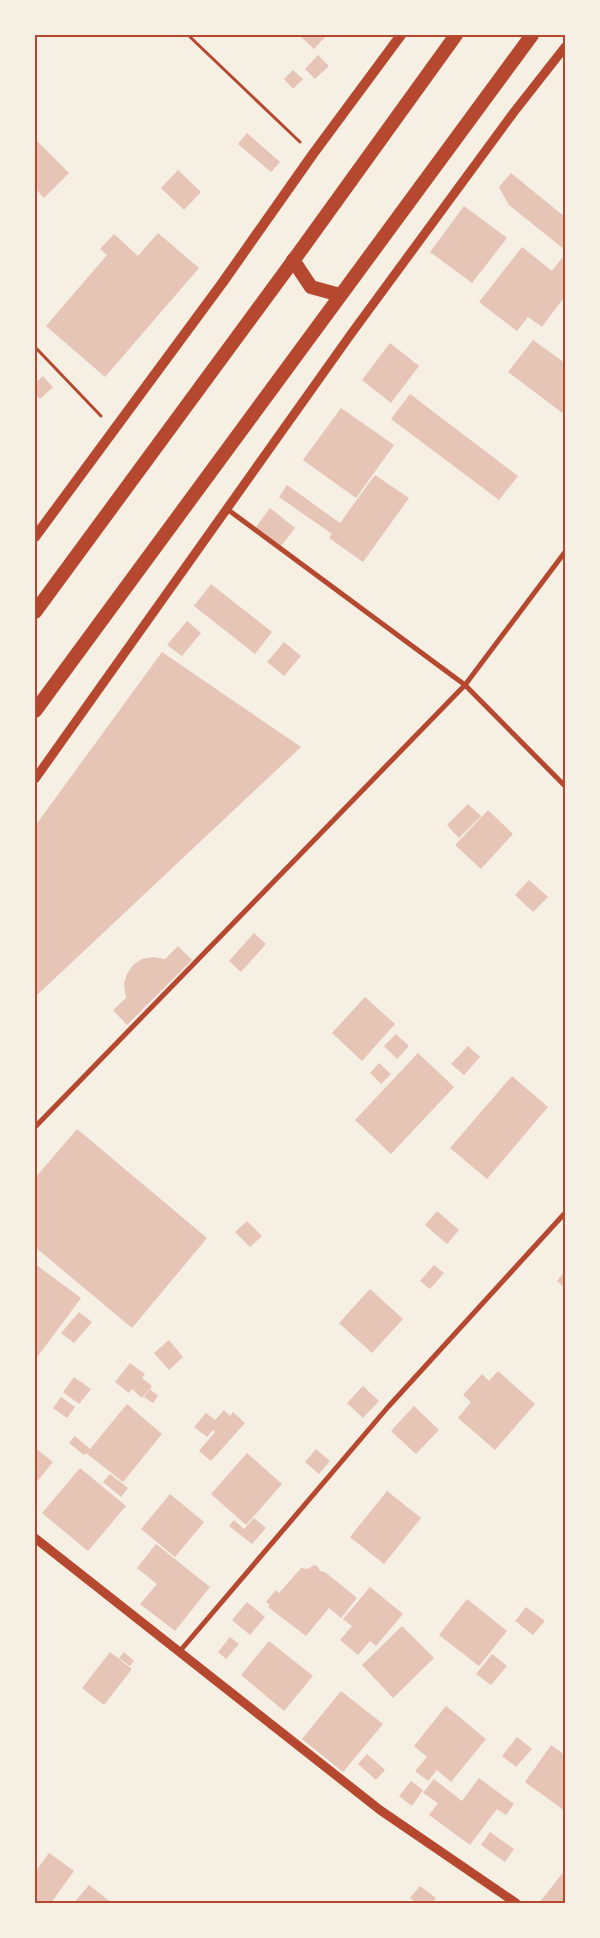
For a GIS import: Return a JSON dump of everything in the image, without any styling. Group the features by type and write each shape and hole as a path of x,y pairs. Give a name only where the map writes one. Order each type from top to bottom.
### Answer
{"highway":[{"path":"35,612 456,35"},
{"path":"35,711 532,35"},
{"path":"293,260 311,286 340,295"}],"main road":[{"path":"35,537 223,282 313,154 401,35"}],"street":[{"path":"35,779 351,334 514,112 565,47"},
{"path":"227,509 465,685 565,786"},
{"path":"35,1127 465,685 565,552"},
{"path":"180,1651 388,1407 565,1213"},
{"path":"35,1538 380,1810 516,1903"}],"path":[{"path":"188,35 313,154"},
{"path":"35,347 114,429"}],"building":[{"path":"299,35 327,35 314,49"},
{"path":"318,55 329,66 315,79 305,69"},
{"path":"293,70 303,79 293,89 284,79"},
{"path":"247,133 280,162 271,172 238,144"},
{"path":"35,139 69,173 44,198 35,188"},
{"path":"178,170 201,192 184,210 161,188"},
{"path":"511,173 565,217 565,250 509,205 499,187"},
{"path":"464,206 507,238 472,283 430,252"},
{"path":"158,233 199,268 105,377 46,326 107,255 100,249 114,234 138,256"},
{"path":"522,247 552,271 562,258 565,261 565,296 542,327 528,317 517,331 479,302"},
{"path":"533,340 565,363 565,415 508,372"},
{"path":"390,343 419,366 391,403 362,380"},
{"path":"43,376 53,387 40,399 35,394 35,383"},
{"path":"410,394 518,476 499,500 391,419"},
{"path":"341,408 394,445 356,498 303,460"},
{"path":"375,475 409,498 363,562 329,538 332,534 279,497 287,485 340,523"},
{"path":"270,508 295,528 281,546 256,527"},
{"path":"211,584 272,632 255,654 194,606"},
{"path":"187,621 201,633 182,656 167,645"},
{"path":"284,642 301,656 284,676 267,662"},
{"path":"162,652 301,747 35,997 35,826"},
{"path":"468,804 481,816 459,838 447,825"},
{"path":"488,810 513,834 481,869 455,845"},
{"path":"529,880 548,897 533,912 515,895"},
{"path":"254,933 266,944 241,972 229,961"},
{"path":"178,946 192,960 127,1025 113,1010 126,998 124,984 127,974 133,965 142,959 153,957 165,959"},
{"path":"365,997 395,1024 362,1061 332,1033"},
{"path":"396,1034 409,1046 397,1059 384,1046"},
{"path":"468,1046 480,1057 464,1075 451,1064"},
{"path":"418,1053 454,1087 391,1154 355,1120"},
{"path":"379,1063 391,1074 381,1084 370,1073"},
{"path":"512,1076 548,1107 487,1179 450,1148"},
{"path":"77,1129 207,1238 132,1328 35,1247 35,1178"},
{"path":"437,1211 459,1230 447,1244 425,1225"},
{"path":"247,1221 262,1236 250,1247 235,1232"},
{"path":"35,1264 81,1298 35,1360"},
{"path":"434,1265 444,1273 430,1289 420,1281"},
{"path":"565,1271 565,1288 557,1281"},
{"path":"370,1289 403,1319 372,1353 339,1323"},
{"path":"79,1312 92,1322 74,1343 61,1333"},
{"path":"169,1340 183,1357 169,1370 154,1353"},
{"path":"130,1363 145,1374 142,1378 152,1386 142,1398 132,1389 129,1393 115,1382"},
{"path":"498,1371 535,1404 495,1450 458,1418 471,1402 463,1395 482,1374 489,1381"},
{"path":"74,1377 91,1389 79,1404 63,1392"},
{"path":"363,1386 379,1401 363,1418 347,1403"},
{"path":"150,1389 158,1396 153,1403 144,1397"},
{"path":"61,1397 75,1407 67,1418 53,1408"},
{"path":"127,1404 162,1434 123,1482 86,1453 84,1455 69,1443 75,1436 90,1449"},
{"path":"414,1406 439,1430 416,1454 391,1431"},
{"path":"224,1410 230,1416 233,1412 245,1423 211,1461 199,1451 215,1432 213,1430 207,1437 194,1427 206,1413 215,1420"},
{"path":"35,1448 53,1462 35,1484"},
{"path":"316,1449 330,1461 319,1474 305,1462"},
{"path":"247,1453 282,1484 246,1525 211,1494"},
{"path":"80,1468 126,1506 88,1551 42,1513"},
{"path":"110,1474 128,1488 121,1497 103,1482"},
{"path":"387,1491 421,1518 384,1564 350,1537"},
{"path":"170,1494 204,1522 175,1557 141,1529"},
{"path":"254,1518 266,1528 252,1544 229,1526 234,1520 244,1529"},
{"path":"156,1544 210,1587 175,1631 140,1604 157,1584 137,1568"},
{"path":"315,1565 320,1571 325,1572 357,1598 341,1618 329,1608 306,1636 268,1607 270,1605 266,1602 276,1590 279,1593 301,1568 307,1569"},
{"path":"370,1587 403,1614 376,1646 370,1641 358,1655 340,1640 352,1626 343,1619"},
{"path":"467,1599 507,1631 479,1666 439,1635"},
{"path":"247,1602 265,1617 250,1635 232,1620"},
{"path":"526,1607 545,1621 533,1635 515,1621"},
{"path":"402,1626 434,1658 393,1698 362,1665"},
{"path":"230,1637 239,1644 226,1659 218,1652"},
{"path":"269,1641 313,1676 284,1711 241,1675"},
{"path":"110,1652 132,1669 104,1705 82,1688"},
{"path":"124,1652 134,1661 130,1666 119,1658"},
{"path":"492,1654 507,1666 491,1685 476,1674"},
{"path":"341,1691 383,1724 343,1772 302,1739"},
{"path":"446,1706 486,1739 451,1782 437,1770 428,1781 415,1771 427,1757 414,1746"},
{"path":"517,1737 532,1749 516,1767 502,1756"},
{"path":"551,1745 565,1755 565,1811 525,1782"},
{"path":"367,1754 385,1770 376,1780 358,1764"},
{"path":"479,1778 514,1804 506,1815 497,1809 470,1845 429,1815 438,1803 423,1793 434,1779 462,1801"},
{"path":"411,1781 423,1790 412,1806 399,1796"},
{"path":"490,1832 514,1849 505,1862 481,1845"},
{"path":"49,1853 74,1871 51,1903 35,1903 35,1872"},
{"path":"565,1870 565,1903 539,1903"},
{"path":"89,1885 112,1903 74,1903"},
{"path":"420,1886 436,1898 432,1903 417,1903 410,1898"}]}
